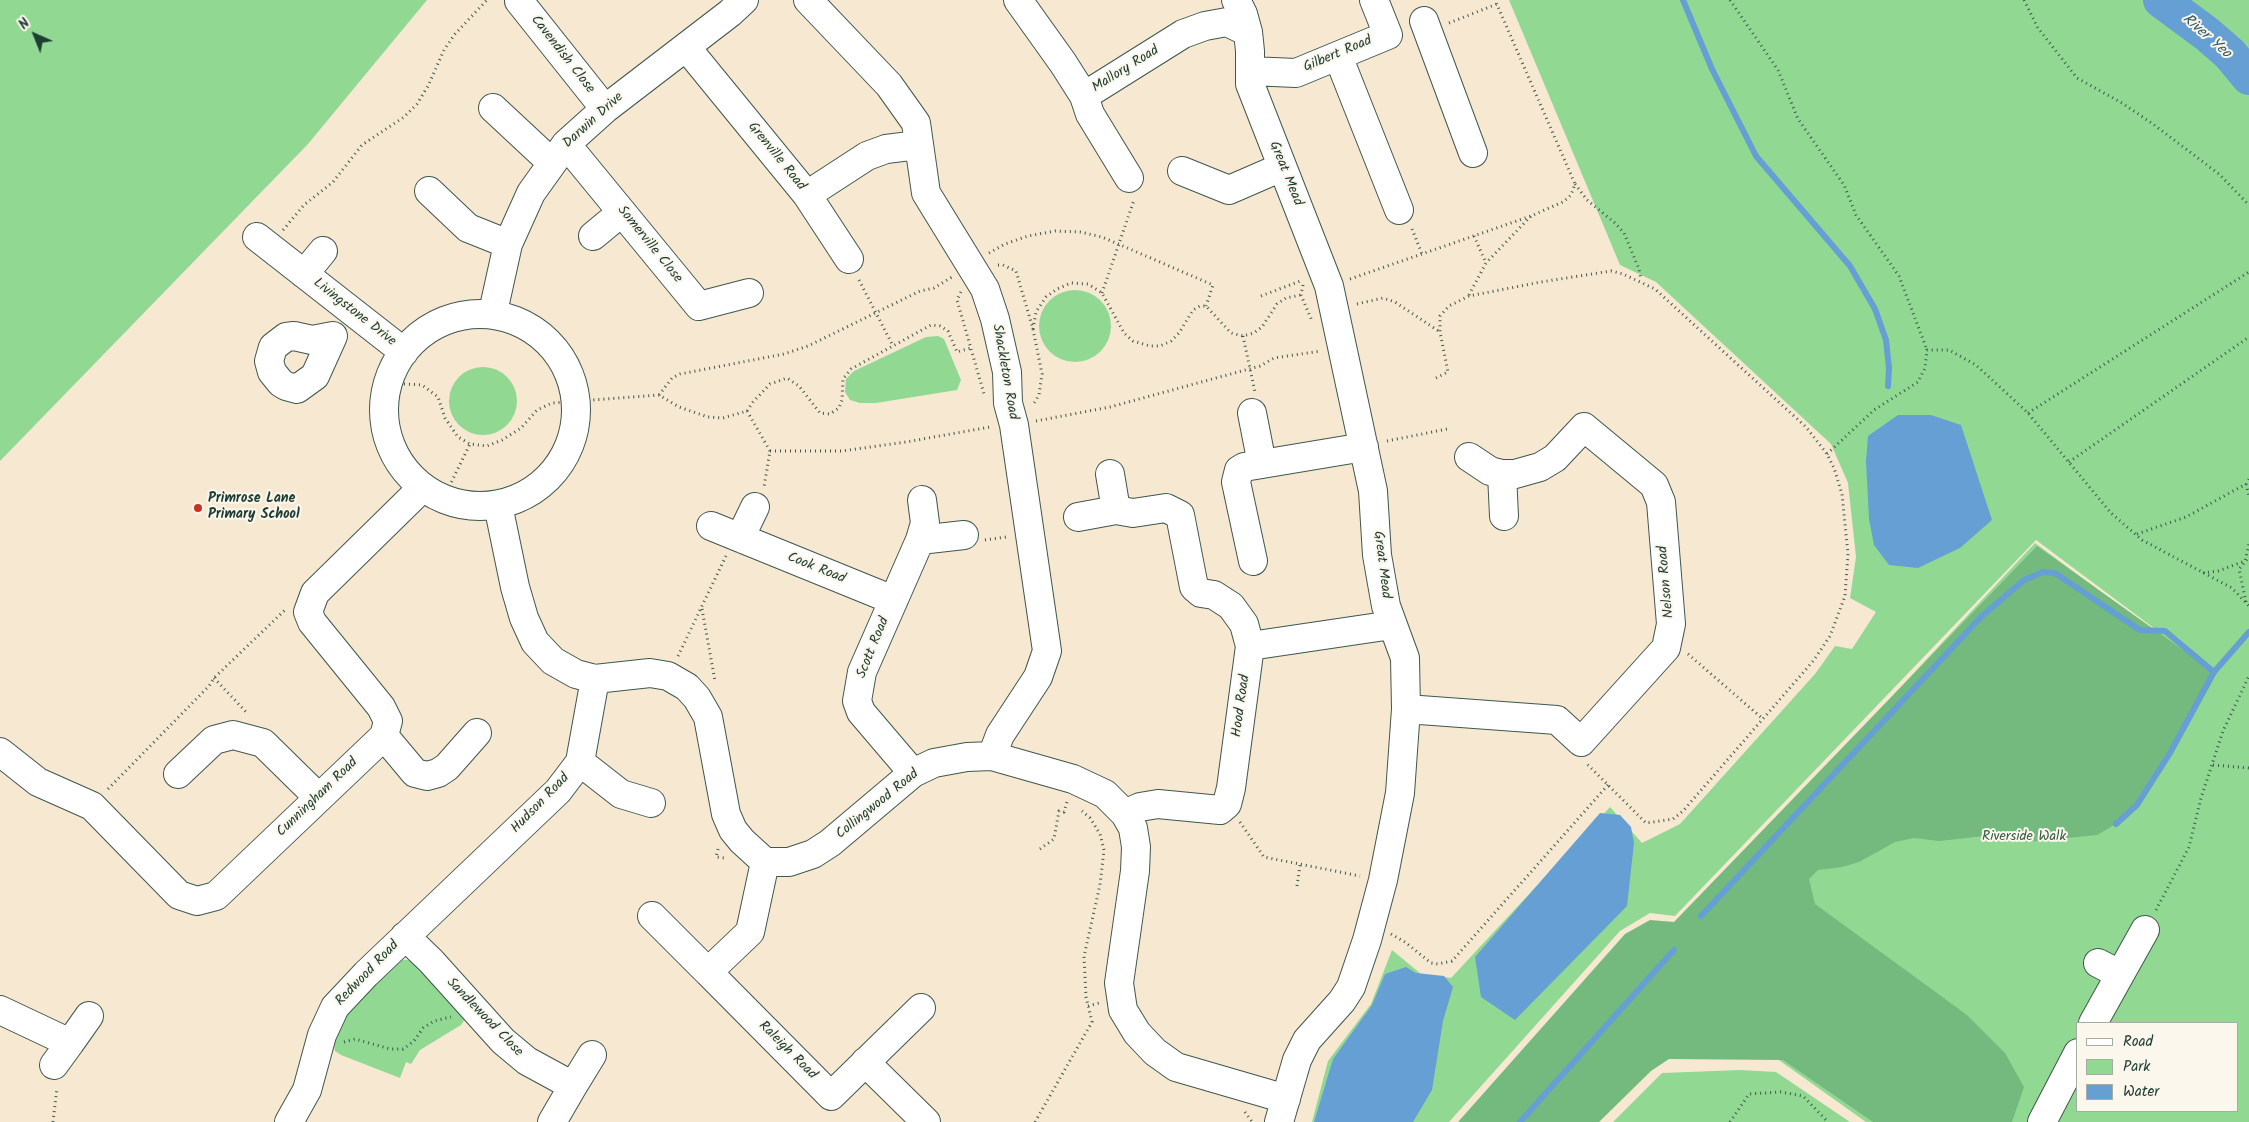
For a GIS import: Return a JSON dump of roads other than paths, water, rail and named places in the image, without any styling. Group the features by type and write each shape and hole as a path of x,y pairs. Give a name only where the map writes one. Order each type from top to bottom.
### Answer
{"street":[{"name":"Shackleton Road","path":"808,0 889,86 916,123 926,193 985,289 996,319 1007,372 1008,403 1014,425 1047,651 1038,677 1000,735 992,756"},
{"name":"Mallory Road","path":"1018,0 1084,96 1183,34 1205,26 1227,22 1248,32"},
{"name":"Great Mead","path":"1236,0 1243,14 1248,32 1250,84 1257,107 1282,168 1316,283 1343,348 1373,491 1377,556 1386,606 1405,658 1406,709 1400,792 1383,880 1367,940 1351,987 1342,1001 1307,1040 1297,1060 1282,1110"},
{"name":"Gilbert Road","path":"1250,71 1296,73 1388,34 1374,0"},
{"name":"Cavendish Close","path":"519,1 605,109"},
{"name":"Darwin Drive","path":"493,312 508,244 530,194 559,153 605,109 686,47 731,4"},
{"path":"1388,34 1429,19 1473,153"},
{"name":"Grenville Road","path":"686,47 807,195 867,156 886,149 918,145"},
{"path":"1338,56 1399,210"},
{"path":"1084,96 1090,114 1129,178"},
{"path":"493,108 559,153"},
{"name":"Somerville Close","path":"559,153 622,212 699,306 749,293"},
{"path":"1182,171 1229,190 1282,168"},
{"path":"429,191 468,228 508,244"},
{"path":"807,195 849,259"},
{"path":"593,236 622,212"},
{"name":"Livingstone Drive","path":"264,242 404,352"},
{"name":"Livingstone Drive","path":"304,274 323,251"},
{"path":"333,336 354,312"},
{"path":"493,312 521,322 545,338 562,358 573,381 575,401 574,424 570,440 543,479 529,490 498,505 475,508 432,494 404,470 392,448 386,425 385,404 395,366 404,352 419,336 440,322 468,313 493,312"},
{"path":"1252,413 1262,464"},
{"name":"Nelson Road","path":"1406,709 1557,720 1581,742 1666,648 1671,624 1661,502 1654,485 1584,426 1555,458 1540,467 1516,474 1502,474"},
{"path":"1253,561 1236,476 1239,470 1244,467 1364,447"},
{"path":"1470,457 1490,471 1502,474 1504,516"},
{"path":"1110,474 1116,510"},
{"path":"432,494 315,593 308,612 312,622 381,707 388,721 384,736 414,773 427,776 438,773 447,767 477,733"},
{"name":"Scott Road","path":"914,773 861,712 857,701 862,672 920,540 925,523 922,500"},
{"path":"498,505 515,586 524,618 535,642 553,661 576,674 595,679 650,673 668,676 687,687 697,698 708,717 726,814 733,830 765,862 750,932 708,972"},
{"path":"740,538 754,507"},
{"path":"1078,517 1116,510 1133,513 1166,508 1180,516 1194,586 1201,593 1214,595 1231,606 1244,624 1250,646 1392,625"},
{"name":"Cook Road","path":"711,526 893,600"},
{"path":"920,540 964,535"},
{"name":"Hood Road","path":"1126,814 1140,807 1158,804 1220,810 1227,804 1231,788 1250,646"},
{"name":"Hudson Road","path":"447,896 558,791 580,762 595,679"},
{"path":"178,774 214,740 233,735 264,743 318,797"},
{"name":"Cunningham Road","path":"0,752 38,782 92,806 179,895 197,901 216,896 384,736"},
{"name":"Collingwood Road","path":"765,862 789,862 819,850 914,773 934,762 967,757 992,756 1070,796 1106,794 1126,814 1133,828 1136,846 1135,871 1119,983 1123,1010 1137,1033 1155,1052 1176,1067 1282,1110"},
{"name":"Hudson Road","path":"580,762 621,794 651,803"},
{"name":"Redwood Road","path":"289,1122 307,1090 322,1035 335,1007 366,974 447,896"},
{"name":"Raleigh Road","path":"651,917 831,1096 920,1008"},
{"path":"2093,1022 2108,968 2145,930"},
{"name":"Sandlewood Close","path":"405,936 486,1020 503,1041 527,1061 573,1086"},
{"path":"0,1010 62,1054 90,1016"},
{"path":"552,1122 592,1055"},
{"path":"2042,1122 2076,1057"},
{"path":"866,1062 926,1122"}],"water":[{"path":"1898,415 1931,415 1961,425 1992,520 1960,548 1918,568 1889,565 1874,545 1869,519 1866,461 1868,436"},
{"path":"1600,813 1620,815 1631,827 1634,843 1627,906 1515,1020 1481,997 1475,957"},
{"path":"1406,967 1416,973 1444,976 1453,987 1443,1021 1432,1090 1413,1122 1314,1122 1333,1059 1372,1005 1385,974"}],"waterway":[{"path":"1683,0 1712,69 1756,156 1850,266 1875,309 1886,340 1889,368 1888,386"},
{"name":"River Yeo","path":"2161,0 2207,34 2230,54 2249,77"},
{"path":"1701,916 1981,617 2024,580 2043,572 2055,573 2140,630 2165,631 2214,672"},
{"path":"2116,824 2137,805 2170,753 2214,672 2249,632"},
{"path":"1520,1122 1674,950"}],"place":[{"name":"Primrose Lane Primary School","path":"198,508"}],"park label":[{"name":"Riverside Walk","path":"2024,838"}]}
